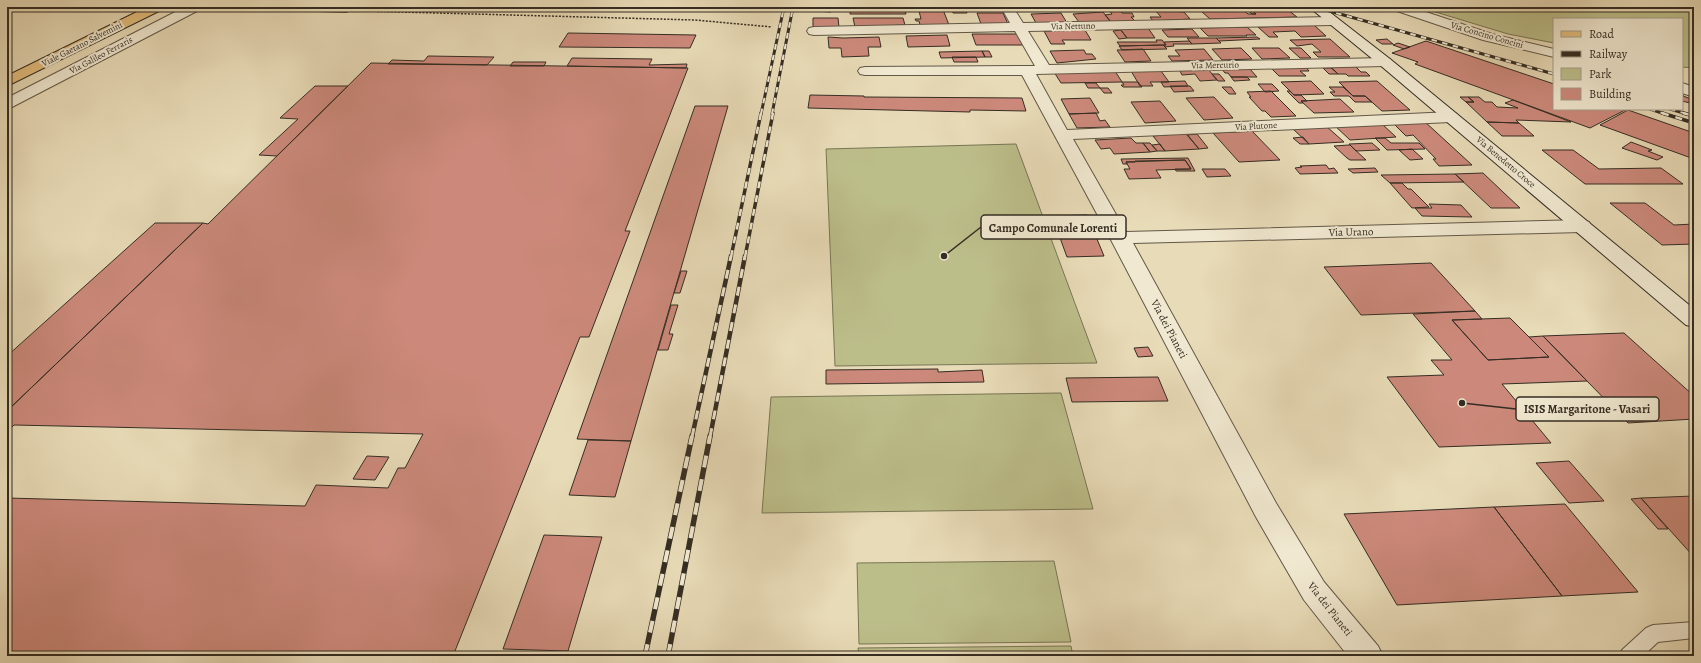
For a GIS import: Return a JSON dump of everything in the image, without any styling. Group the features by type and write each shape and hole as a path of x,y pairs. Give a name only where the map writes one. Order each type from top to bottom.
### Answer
{"main road":[{"path":"7,72 138,7"},
{"name":"Viale Gaetano Salvemini","path":"7,82 157,7"}],"street":[{"name":"Via Galileo Ferraris","path":"7,104 195,7"},
{"name":"Via dei Pianeti","path":"1007,7 1019,27 1062,135 1120,238 1266,510 1314,591 1366,656"},
{"name":"Via Benedetto Croce","path":"1315,7 1386,62 1694,320"},
{"name":"Via Concino Concini","path":"1398,7 1488,37 1553,53"},
{"name":"Via Nettuno","path":"814,31 1332,21"},
{"name":"Via Mercurio","path":"865,71 1036,70 1386,62"},
{"path":"1683,88 1694,92"},
{"name":"Via Plutone","path":"1062,135 1451,117"},
{"name":"Via Urano","path":"1120,238 1582,226"}],"lane":[{"path":"258,7 346,10"},
{"path":"1629,656 1653,634 1694,630"}],"path":[{"path":"346,10 695,20 772,27"}],"green space":[{"path":"1419,7 1694,7 1694,68 1683,67 1683,18 1553,18 1553,43 1508,34"},
{"path":"1016,144 1097,363 835,366 826,149"},
{"path":"1061,393 1093,509 762,513 771,397"},
{"path":"1054,561 1071,642 859,644 857,563"},
{"path":"1071,646 1073,656 859,656 858,648"}],"building":[{"path":"816,7 832,7 831,12 815,11"},
{"path":"850,7 904,7 906,14 850,14"},
{"path":"915,7 942,7 949,25 920,25 919,21 916,21 915,19 921,19 919,11 916,11"},
{"path":"1197,7 1258,8 1250,8 1256,14 1252,14 1245,8"},
{"path":"1108,8 1119,8 1122,13 1132,13 1134,17 1131,17 1135,21 1111,22 1105,15 1112,14"},
{"path":"952,10 966,10 967,13 953,13"},
{"path":"1155,10 1184,12 1190,19 1153,21 1150,17 1161,17"},
{"path":"1243,10 1248,14 1256,14 1253,11 1288,10 1297,17 1210,19 1201,11"},
{"path":"1103,12 1111,22 1079,22 1073,14"},
{"path":"977,13 1003,13 1008,24 981,24"},
{"path":"1061,13 1067,23 1036,23 1031,14"},
{"path":"813,18 838,18 839,27 813,28"},
{"path":"853,18 903,18 905,25 855,27"},
{"path":"1314,25 1326,36 1301,37 1295,31 1273,32 1278,37 1269,37 1258,27"},
{"path":"1247,27 1256,35 1208,36 1200,28"},
{"path":"1148,28 1155,38 1127,38 1120,29"},
{"path":"1192,29 1199,37 1168,37 1162,30"},
{"path":"1085,30 1091,40 1062,40 1065,44 1051,44 1044,31"},
{"path":"1121,30 1127,38 1119,39 1113,31"},
{"path":"568,33 696,35 690,48 559,47"},
{"path":"972,34 1020,34 1026,45 976,45"},
{"path":"947,35 950,46 908,47 906,36"},
{"path":"828,37 879,37 881,47 868,47 869,56 842,57 841,48 829,48"},
{"path":"1257,37 1260,39 1219,41 1216,38"},
{"path":"1187,38 1216,38 1221,43 1192,44"},
{"path":"1330,39 1350,57 1318,57 1313,52 1321,52 1312,44 1297,46 1290,40"},
{"path":"1387,39 1393,44 1382,44 1376,40"},
{"path":"1156,40 1162,40 1166,45 1120,46 1117,42 1157,42"},
{"path":"1189,41 1192,44 1173,44 1174,46 1165,47 1163,45 1166,45 1164,42"},
{"path":"1426,41 1553,84 1553,110 1625,110 1590,128 1415,64 1418,62 1392,53"},
{"path":"1398,43 1410,47 1404,49 1393,45"},
{"path":"1163,45 1167,49 1122,50 1119,46"},
{"path":"1241,48 1252,59 1222,60 1212,49"},
{"path":"1252,48 1279,48 1290,58 1262,59"},
{"path":"1289,48 1301,48 1311,58 1300,58"},
{"path":"1143,49 1151,61 1125,62 1117,50"},
{"path":"1204,49 1213,60 1172,61 1168,56 1180,56 1175,50"},
{"path":"1084,50 1086,54 1092,54 1096,59 1057,63 1050,51"},
{"path":"982,51 989,51 992,57 985,57"},
{"path":"982,51 985,57 941,58 939,52"},
{"path":"428,56 494,57 487,65 388,64 392,60 424,61"},
{"path":"952,57 976,57 978,62 954,62"},
{"path":"572,58 652,59 649,65 687,64 686,68 567,66"},
{"path":"513,62 546,62 544,66 510,66"},
{"path":"371,63 688,68 625,231 630,231 589,337 580,337 453,656 7,656 7,498 305,506 316,485 388,488 398,468 405,468 423,434 14,425 7,432 7,411 203,223 208,224"},
{"path":"1354,65 1361,72 1366,72 1370,76 1348,76 1346,74 1338,74 1329,66"},
{"path":"1305,66 1309,71 1300,71 1306,76 1279,76 1270,67"},
{"path":"1221,68 1249,68 1257,77 1231,77"},
{"path":"1323,68 1332,68 1338,74 1329,74"},
{"path":"1179,69 1208,69 1217,80 1200,81 1195,74 1182,75"},
{"path":"1115,71 1122,82 1061,83 1054,72"},
{"path":"1131,71 1161,71 1169,82 1150,82 1153,86 1140,86"},
{"path":"1212,74 1219,74 1225,81 1218,81"},
{"path":"1231,77 1247,77 1250,80 1234,81"},
{"path":"1185,81 1188,86 1164,87 1161,82"},
{"path":"1311,81 1324,94 1294,95 1281,82"},
{"path":"1377,81 1410,110 1382,111 1365,96 1353,96 1339,82"},
{"path":"1122,82 1138,82 1142,87 1123,87 1121,85 1124,85"},
{"path":"1085,83 1096,83 1100,88 1088,88"},
{"path":"1258,84 1272,84 1279,91 1265,92"},
{"path":"315,86 348,86 277,156 259,155 298,119 280,118"},
{"path":"1170,86 1190,86 1194,91 1174,92"},
{"path":"1222,87 1231,87 1236,94 1229,94"},
{"path":"1329,87 1343,87 1353,96 1365,96 1372,102 1355,102 1349,96 1334,96 1330,92 1335,92"},
{"path":"1100,88 1108,88 1112,93 1104,93"},
{"path":"1271,91 1296,116 1271,117 1265,111 1262,111 1249,97 1251,97 1247,92"},
{"path":"1287,91 1290,91 1294,95 1301,95 1307,101 1301,101 1303,103 1299,103"},
{"path":"810,95 864,97 1022,98 1026,111 970,110 970,112 808,108"},
{"path":"1683,96 1694,100 1690,103 1683,101"},
{"path":"1214,97 1233,118 1204,120 1186,98"},
{"path":"1460,97 1468,97 1474,102 1466,102"},
{"path":"1468,97 1479,97 1485,102 1492,102 1497,107 1518,108 1505,103 1513,100 1571,122 1516,120 1519,123 1487,122 1466,102 1474,102"},
{"path":"1090,98 1099,113 1069,114 1061,99"},
{"path":"1340,99 1354,112 1314,113 1301,101"},
{"path":"1160,101 1176,121 1145,123 1131,102"},
{"path":"695,106 728,106 631,441 577,439"},
{"path":"1628,110 1694,133 1694,159 1600,125"},
{"path":"1096,113 1100,121 1105,120 1110,127 1077,128 1069,114"},
{"path":"1424,121 1472,165 1439,166 1433,159 1436,159 1413,135 1406,136 1394,124"},
{"path":"1487,122 1519,123 1534,136 1502,136"},
{"path":"1382,124 1396,137 1350,140 1334,125"},
{"path":"1326,126 1344,142 1309,144 1292,128"},
{"path":"1252,131 1280,160 1239,162 1213,133"},
{"path":"1186,133 1199,149 1165,151 1153,136"},
{"path":"1197,134 1208,148 1199,149 1187,135"},
{"path":"1303,137 1309,144 1300,144 1293,138"},
{"path":"1131,138 1136,143 1143,143 1150,152 1114,154 1110,148 1101,149 1095,140"},
{"path":"1375,138 1385,138 1391,143 1419,143 1425,149 1387,150"},
{"path":"1631,142 1652,150 1648,151 1663,157 1657,160 1622,148"},
{"path":"1143,143 1150,143 1157,151 1150,152"},
{"path":"1372,143 1380,150 1356,151 1349,144"},
{"path":"1160,144 1165,151 1157,151 1152,145"},
{"path":"1350,145 1366,160 1350,160 1334,146"},
{"path":"1412,149 1423,159 1410,160 1399,150"},
{"path":"1542,150 1573,150 1599,169 1661,168 1683,184 1585,184"},
{"path":"1188,158 1195,171 1176,171 1175,169 1191,169 1185,160 1135,161 1126,162 1127,164 1123,164 1121,159"},
{"path":"1185,160 1191,169 1156,170 1161,178 1129,179 1124,169 1130,169 1126,162"},
{"path":"1326,165 1329,169 1334,168 1338,173 1300,174 1295,168 1302,167 1300,166"},
{"path":"1375,168 1378,172 1353,173 1348,169"},
{"path":"1202,169 1225,169 1231,176 1207,177"},
{"path":"1483,173 1520,208 1491,208 1455,174"},
{"path":"1455,174 1464,182 1390,183 1381,175"},
{"path":"1390,183 1402,183 1408,189 1411,189 1429,207 1412,208"},
{"path":"1610,203 1645,203 1674,225 1694,224 1694,241 1691,241 1694,244 1662,245"},
{"path":"1429,204 1461,205 1472,217 1422,216 1415,208 1432,208"},
{"path":"1087,215 1104,256 1067,257 1052,216"},
{"path":"155,223 203,223 7,411 7,356"},
{"path":"1431,263 1475,311 1361,315 1324,267"},
{"path":"681,271 687,271 680,293 674,293"},
{"path":"671,305 678,305 669,334 673,334 668,350 658,350"},
{"path":"1475,311 1482,319 1452,320 1488,360 1549,357 1529,337 1543,336 1587,381 1502,384 1551,443 1439,447 1387,377 1444,375 1431,360 1452,360 1413,314"},
{"path":"1510,318 1549,357 1488,360 1452,320"},
{"path":"1624,333 1694,396 1694,419 1628,423 1543,336"},
{"path":"1148,347 1153,356 1138,357 1134,348"},
{"path":"938,369 938,372 982,370 984,382 826,384 826,370"},
{"path":"1158,377 1168,401 1072,402 1066,378"},
{"path":"588,440 631,441 615,497 569,495"},
{"path":"367,456 389,457 375,480 353,479"},
{"path":"1569,461 1604,501 1569,503 1536,463"},
{"path":"1694,496 1694,557 1641,498"},
{"path":"1641,498 1668,529 1658,529 1631,499"},
{"path":"1565,504 1638,592 1562,596 1494,507"},
{"path":"1494,507 1562,596 1397,605 1344,514"},
{"path":"544,535 602,537 568,651 503,649"}],"railway":[{"path":"761,114 784,7"},
{"path":"772,114 793,7"},
{"path":"1315,7 1553,74"},
{"path":"1653,110 1662,113"},
{"path":"1673,110 1687,114"},
{"path":"731,257 761,113"},
{"path":"745,257 773,113"},
{"path":"1662,113 1694,123"},
{"path":"1683,113 1694,116"},
{"path":"692,437 731,256"},
{"path":"710,437 745,256"},
{"path":"645,656 692,436"},
{"path":"668,656 710,436"}],"place":[{"name":"Campo Comunale Lorenti","path":"944,256"},
{"name":"ISIS Margaritone - Vasari","path":"1462,403"}]}
